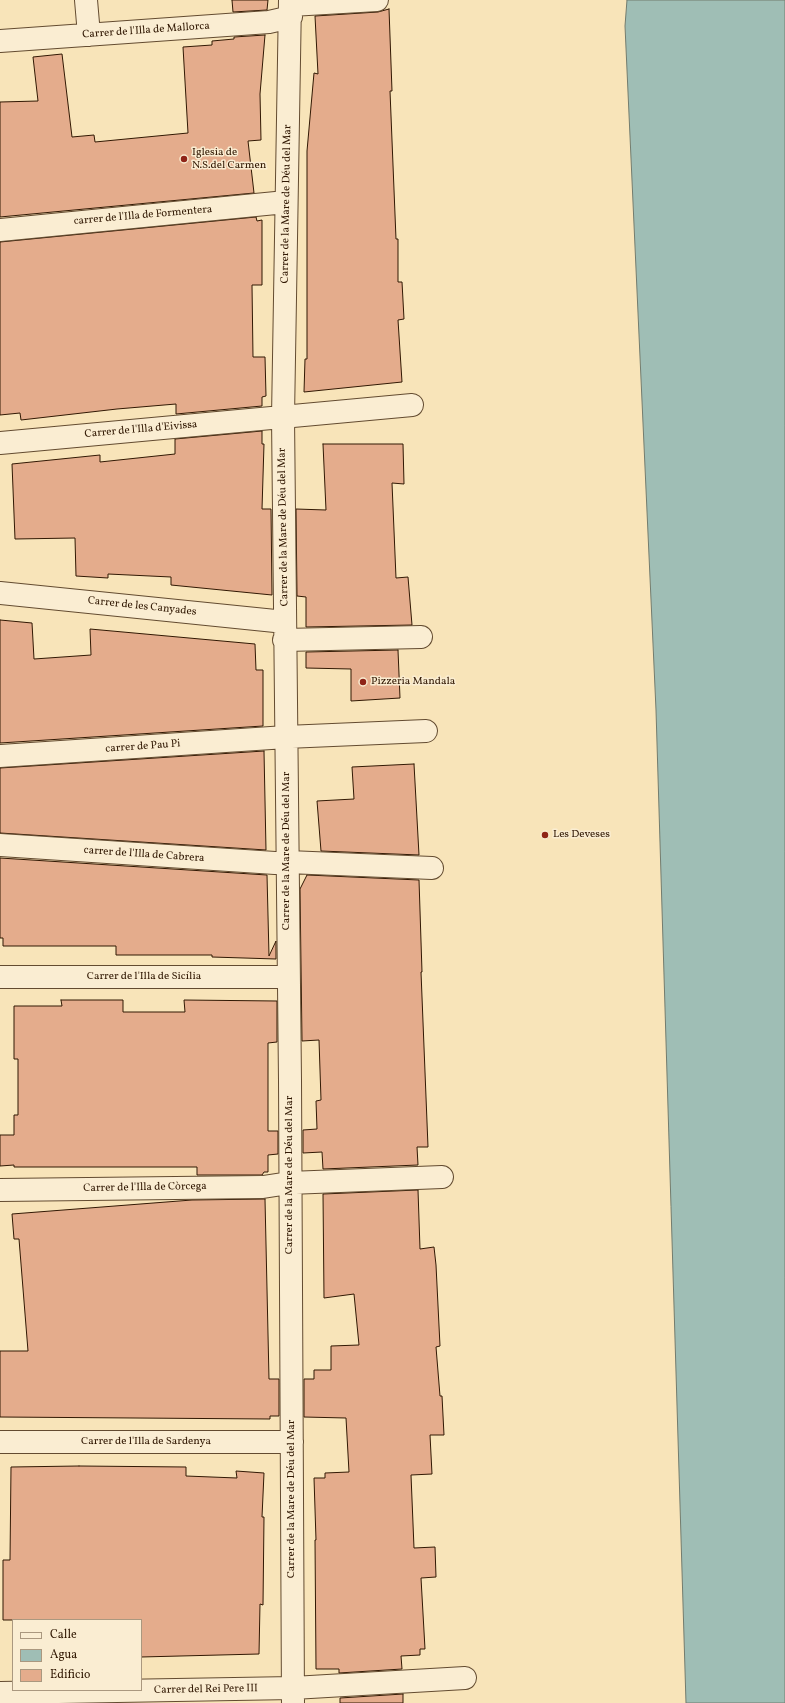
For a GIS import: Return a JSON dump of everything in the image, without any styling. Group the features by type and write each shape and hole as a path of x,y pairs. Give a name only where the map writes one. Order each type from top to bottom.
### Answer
{"street":[{"path":"86,0 89,35"},
{"name":"Carrer de l'Illa de Mallorca","path":"0,41 269,22 291,7 377,0"},
{"name":"Carrer de la Mare de Déu del Mar","path":"291,7 283,417 284,631 290,1080 289,1183 293,1696"},
{"name":"carrer de l'Illa de Formentera","path":"0,230 286,202"},
{"name":"Carrer de l'Illa d'Eivissa","path":"0,443 412,405"},
{"name":"Carrer de les Canyades","path":"0,593 284,631 421,637"},
{"name":"carrer de Pau Pi","path":"0,756 286,737 426,731"},
{"name":"carrer de l'Illa de Cabrera","path":"0,845 275,863 288,862 432,868"},
{"name":"Carrer de l'Illa de Sicília","path":"0,977 288,977"},
{"name":"Carrer de l'Illa de Còrcega","path":"0,1190 263,1187 289,1183 442,1177"},
{"name":"Carrer de l'Illa de Sardenya","path":"0,1442 292,1442"},
{"name":"Carrer del Rei Pere III","path":"0,1693 293,1696 465,1678"}],"water":[{"path":"627,0 785,0 785,1703 686,1703 656,710 625,26"}],"building":[{"path":"232,0 268,0 267,10 233,12"},
{"path":"389,9 392,91 390,91 396,239 398,239 398,282 402,282 404,319 398,320 402,382 304,392 305,359 307,359 307,151 314,73 318,74 315,16 378,12"},
{"path":"265,35 260,94 261,140 248,141 254,193 0,217 0,102 38,101 33,57 62,54 72,137 94,135 95,142 188,133 183,47 212,45 212,41 234,39 234,37"},
{"path":"256,217 257,221 262,220 262,285 252,285 253,357 265,357 266,396 262,397 262,406 176,414 176,404 21,420 20,413 0,415 0,242"},
{"path":"262,431 262,444 264,444 262,509 271,509 272,595 171,585 171,577 108,574 108,578 76,576 75,538 15,539 12,464 100,455 100,462 175,454 175,439"},
{"path":"323,444 403,444 404,484 392,483 396,578 408,577 412,625 306,627 306,597 297,596 296,509 326,510"},
{"path":"0,620 32,623 34,659 91,655 90,629 255,644 256,670 263,670 263,726 0,743"},
{"path":"398,650 400,698 351,701 351,669 306,668 306,652"},
{"path":"264,751 266,850 0,833 0,768"},
{"path":"414,764 419,855 321,851 317,801 354,799 352,767"},
{"path":"0,858 267,875 269,956 276,941 276,959 212,957 212,955 116,955 116,946 3,946 3,938 0,938"},
{"path":"307,875 419,880 428,1147 417,1147 418,1165 323,1169 322,1152 303,1153 303,1130 317,1129 316,1101 321,1100 319,1040 302,1041 300,889"},
{"path":"61,1000 123,1000 123,1012 185,1012 184,1000 277,1001 277,1042 268,1043 268,1131 278,1131 278,1154 268,1155 268,1172 264,1172 262,1175 197,1175 197,1167 0,1166 0,1135 14,1135 14,1115 18,1115 18,1059 14,1059 14,1006 62,1006"},
{"path":"418,1190 420,1249 434,1247 436,1265 440,1346 436,1347 440,1396 442,1396 444,1435 430,1435 432,1474 411,1475 414,1548 435,1547 436,1577 421,1578 425,1649 420,1649 420,1655 401,1656 402,1669 339,1673 339,1669 316,1669 316,1540 314,1478 325,1478 325,1473 349,1472 346,1418 304,1417 304,1379 314,1379 314,1370 331,1370 331,1346 359,1345 354,1294 324,1298 323,1194"},
{"path":"265,1199 269,1379 279,1379 279,1416 270,1416 270,1419 0,1417 0,1351 28,1351 19,1239 14,1239 12,1214 192,1200"},
{"path":"11,1467 186,1467 186,1476 237,1478 236,1471 264,1473 262,1517 264,1517 263,1605 260,1604 259,1654 142,1657 142,1619 3,1620 3,1560 10,1560"},
{"path":"403,1694 403,1703 340,1703 340,1698"}],"place":[{"name":"Iglesia de N.S.del Carmen","path":"184,159"},
{"name":"Pizzeria Mandala","path":"363,682"},
{"name":"Les Deveses","path":"545,835"}]}
